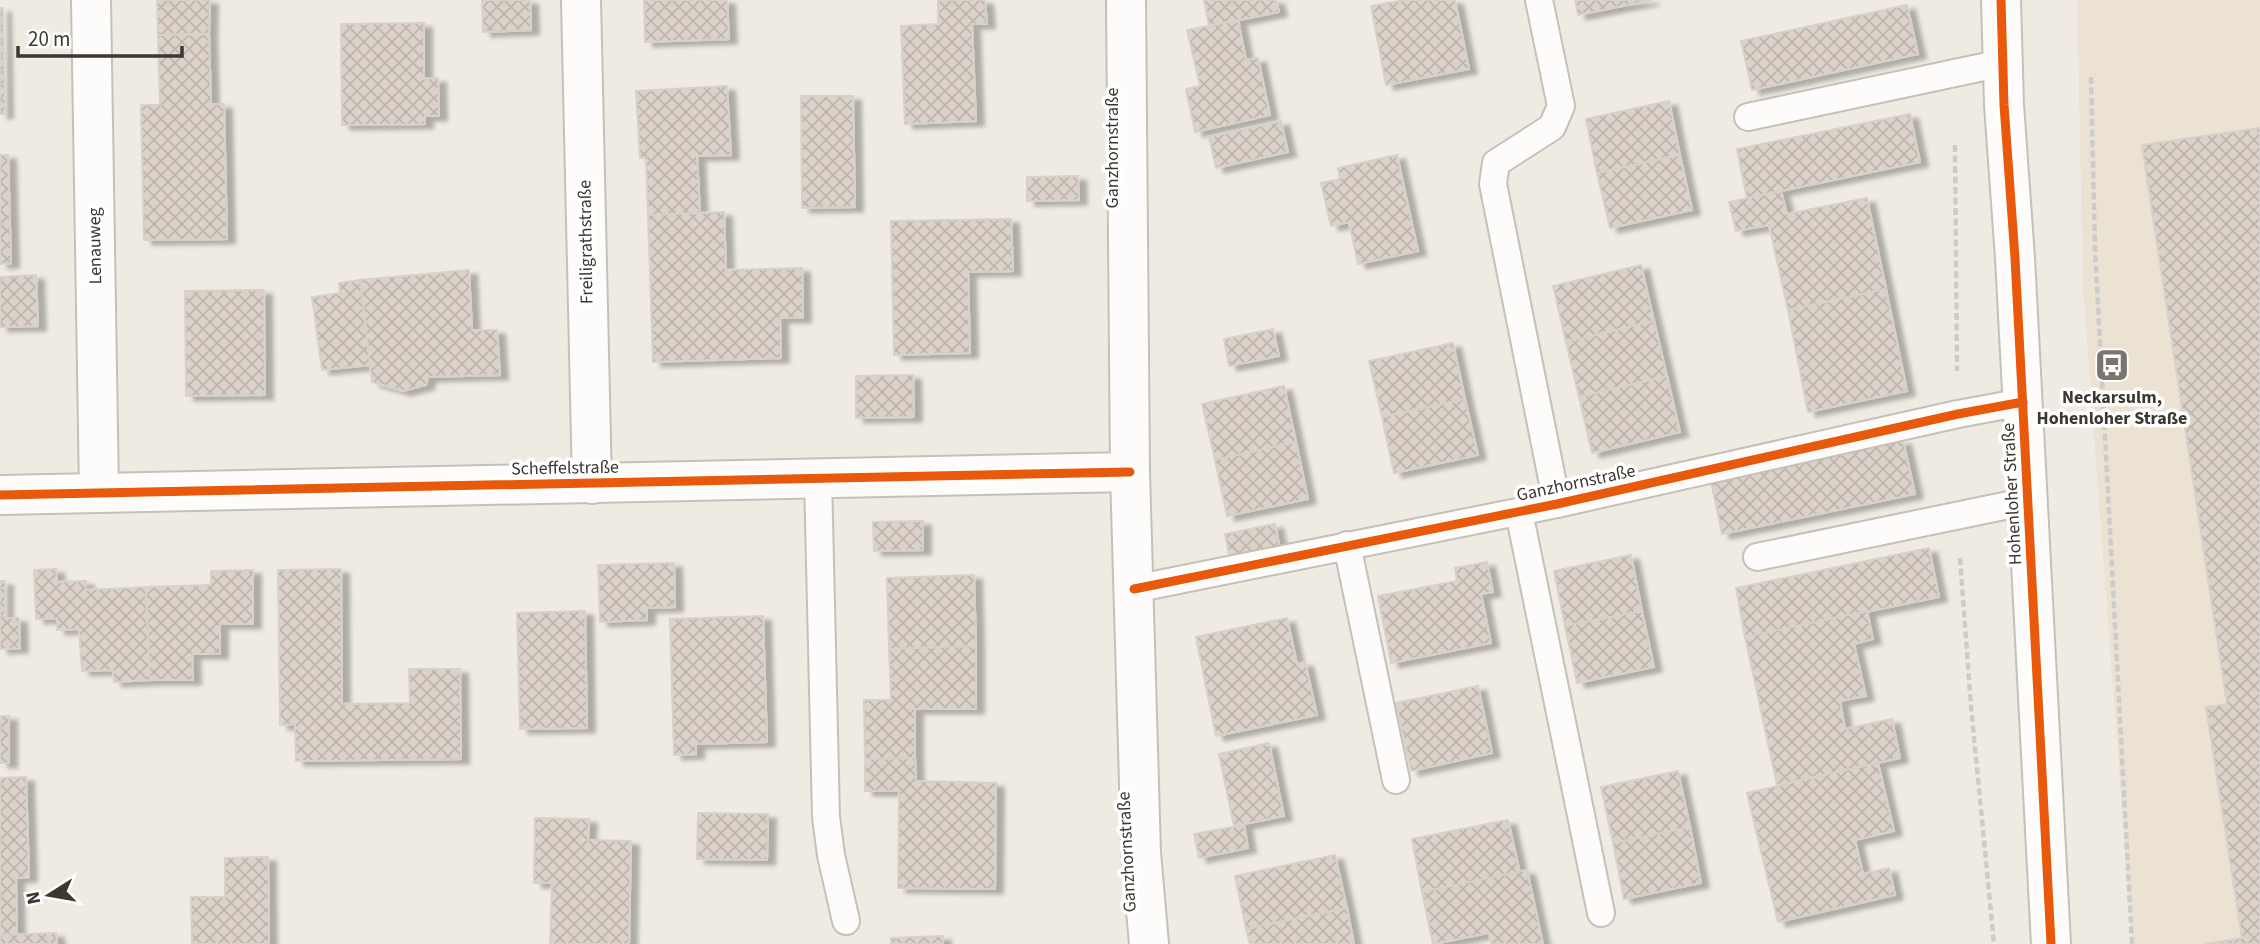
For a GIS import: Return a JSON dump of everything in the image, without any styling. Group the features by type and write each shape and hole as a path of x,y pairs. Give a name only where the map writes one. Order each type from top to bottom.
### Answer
{"street":[{"name":"Lenauweg","path":"91,0 99,492"},
{"name":"Freiligrathstraße","path":"581,0 592,484"},
{"name":"Ganzhornstraße","path":"1126,0 1130,472 1141,853 1149,944"},
{"name":"Hohenloher Straße","path":"2001,0 2051,944"},
{"name":"Scheffelstraße","path":"0,495 1130,472"}],"lane":[{"name":"Ganzhornstraße","path":"1539,0 1561,106 1552,127 1496,163 1493,184 1557,504"},
{"path":"1748,117 2003,62"},
{"name":"Ganzhornstraße","path":"1134,589 1520,512 1958,414 2023,402"},
{"path":"818,477 826,817 831,855 846,921"},
{"path":"1758,557 2028,501"},
{"name":"Ganzhornstraße","path":"1520,512 1601,913"},
{"path":"1347,545 1396,780"}],"path":[{"path":"2091,77 2096,260 2132,944"}],"shaded area":[{"path":"2077,0 2260,0 2260,944 2132,944 2083,288"}],"building":[{"path":"157,0 210,0 209,34 158,35"},
{"path":"482,0 530,0 531,30 483,32"},
{"path":"644,0 727,0 729,39 645,42"},
{"path":"938,0 985,0 987,24 972,24 976,121 905,124 901,26 938,24"},
{"path":"1204,0 1276,0 1279,12 1209,26"},
{"path":"1404,0 1455,0 1469,69 1386,85 1371,6"},
{"path":"1575,0 1652,0 1578,15"},
{"path":"1907,5 1918,54 1752,90 1741,41"},
{"path":"0,8 3,8 5,114 0,114"},
{"path":"1238,20 1246,60 1258,58 1270,115 1195,132 1186,89 1200,86 1187,30"},
{"path":"424,23 424,79 438,78 439,116 425,116 425,124 342,125 341,24"},
{"path":"209,34 211,104 224,104 227,239 144,240 141,105 160,105 158,35"},
{"path":"727,86 731,155 697,156 700,213 648,215 646,158 640,158 636,91"},
{"path":"801,96 853,96 855,207 802,208"},
{"path":"1669,101 1680,155 1597,173 1586,119"},
{"path":"1910,114 1920,162 1747,198 1737,149"},
{"path":"1281,121 1288,152 1216,168 1209,137"},
{"path":"2260,128 2260,944 2205,944 2242,938 2206,707 2227,704 2142,145"},
{"path":"0,155 8,155 11,263 0,264"},
{"path":"1397,155 1418,251 1358,264 1349,222 1331,226 1321,183 1340,179 1338,168"},
{"path":"1680,155 1692,210 1610,228 1597,173"},
{"path":"1078,176 1079,200 1027,201 1027,177"},
{"path":"1781,191 1787,214 1867,198 1886,289 1788,310 1769,225 1736,231 1729,202"},
{"path":"724,212 726,270 802,268 803,318 780,318 781,358 653,362 648,215"},
{"path":"1011,219 1013,271 968,272 970,353 894,355 891,221"},
{"path":"1641,265 1654,321 1566,342 1553,286"},
{"path":"469,270 472,330 497,330 500,375 428,377 426,385 403,391 372,382 360,280"},
{"path":"36,275 38,326 0,327 0,277"},
{"path":"360,280 370,365 322,370 312,297 340,293 339,283"},
{"path":"1886,289 1907,391 1808,412 1788,310"},
{"path":"264,290 265,395 186,396 185,291"},
{"path":"1654,321 1667,376 1579,397 1566,342"},
{"path":"1273,329 1279,356 1229,366 1224,339"},
{"path":"1453,343 1465,399 1382,417 1369,361"},
{"path":"913,375 914,417 856,418 856,376"},
{"path":"1667,376 1680,432 1592,453 1579,397"},
{"path":"1284,386 1296,442 1215,460 1202,404"},
{"path":"1465,399 1478,455 1394,473 1382,417"},
{"path":"1903,440 1915,494 1722,534 1711,481"},
{"path":"1296,442 1308,499 1227,516 1215,460"},
{"path":"923,521 923,550 874,551 873,522"},
{"path":"1275,524 1280,549 1230,559 1225,534"},
{"path":"1929,548 1939,597 1745,637 1736,588"},
{"path":"1631,555 1642,611 1565,626 1554,571"},
{"path":"1487,562 1493,592 1481,594 1491,643 1391,663 1378,596 1457,581 1455,568"},
{"path":"674,563 675,607 647,608 647,620 600,622 598,565"},
{"path":"56,569 57,582 86,581 86,590 146,587 150,680 114,682 113,670 82,671 79,629 57,630 57,618 36,619 34,570"},
{"path":"341,569 342,704 410,703 409,669 460,669 461,759 296,761 295,724 280,725 278,570"},
{"path":"253,570 253,624 220,624 220,654 192,654 193,680 150,680 146,587 211,585 211,571"},
{"path":"974,575 976,646 889,649 887,578"},
{"path":"0,581 5,581 5,618 19,618 20,648 0,649"},
{"path":"585,611 587,728 520,729 517,613"},
{"path":"1642,611 1654,667 1577,683 1565,626"},
{"path":"1867,611 1873,639 1854,644 1866,696 1840,701 1845,729 1892,719 1900,758 1777,785 1745,637"},
{"path":"763,616 767,742 696,744 696,754 674,755 670,619"},
{"path":"1287,618 1297,664 1305,662 1317,715 1216,736 1196,637"},
{"path":"976,646 976,709 915,709 915,758 865,759 864,700 891,700 889,649"},
{"path":"1478,686 1492,753 1411,771 1396,703"},
{"path":"0,716 9,716 9,763 0,763"},
{"path":"1269,743 1284,816 1234,826 1219,754"},
{"path":"915,758 916,781 996,783 995,889 898,888 899,791 865,791 865,759"},
{"path":"1878,763 1894,831 1855,840 1863,874 1889,868 1895,895 1778,922 1747,793"},
{"path":"1678,771 1690,827 1613,843 1601,787"},
{"path":"26,777 29,877 16,878 17,934 0,935 0,778"},
{"path":"698,813 768,814 767,860 697,859"},
{"path":"535,818 589,819 588,840 631,841 629,944 550,944 552,883 534,883"},
{"path":"1508,820 1520,873 1422,892 1412,839"},
{"path":"1244,825 1248,848 1199,858 1194,834"},
{"path":"1690,827 1701,883 1624,899 1613,843"},
{"path":"1335,855 1347,908 1246,929 1235,876"},
{"path":"268,857 269,944 192,944 191,897 225,897 225,858"},
{"path":"1527,870 1543,944 1491,944 1489,933 1433,944 1422,892"},
{"path":"1347,908 1354,944 1250,944 1246,929"},
{"path":"56,933 57,944 0,944 0,935"},
{"path":"943,936 943,944 891,944 891,938"}],"cycle path":[{"path":"2001,0 2004,105 2015,258 2051,944"},
{"path":"1134,589 1557,504 1958,414 2023,402"},
{"path":"0,495 1130,472"}],"place":[{"name":"Neckarsulm, Hohenloher Straße","path":"2112,365"}]}
